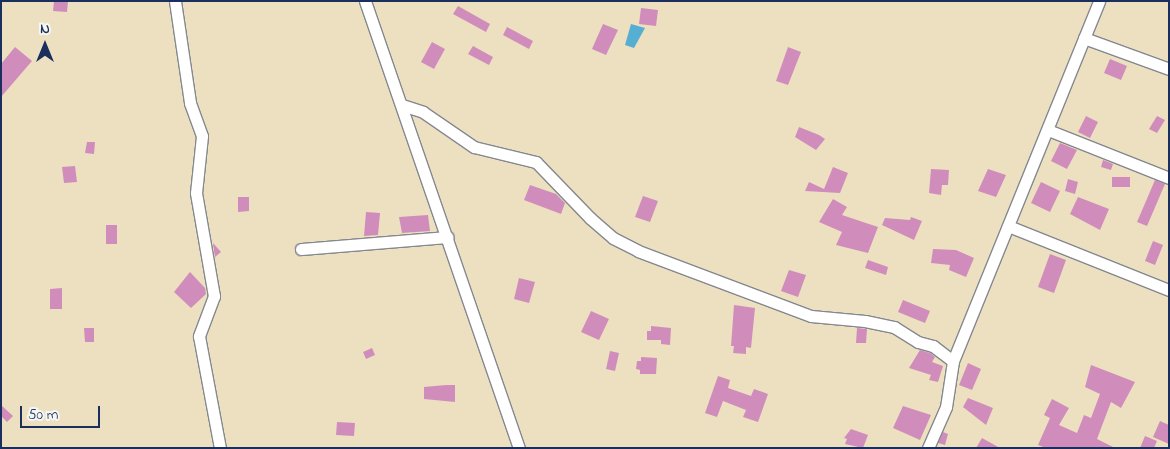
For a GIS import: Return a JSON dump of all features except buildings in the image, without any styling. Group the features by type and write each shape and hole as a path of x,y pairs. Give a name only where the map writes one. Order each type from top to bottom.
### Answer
{"street":[{"path":"175,1 190,103 202,136 196,193 214,296 199,336 220,448"},
{"path":"365,1 448,237 519,448"},
{"path":"928,448 946,407 953,361 1099,1"},
{"path":"1084,38 1169,69"},
{"path":"402,105 423,112 474,147 536,162 590,218 614,238 638,251 811,316 865,320 894,327 918,342 933,346 953,361"},
{"path":"1048,130 1169,178"},
{"path":"1008,226 1169,290"},
{"path":"301,249 448,237"}],"water":[{"path":"631,24 645,28 634,48 625,45"}]}
